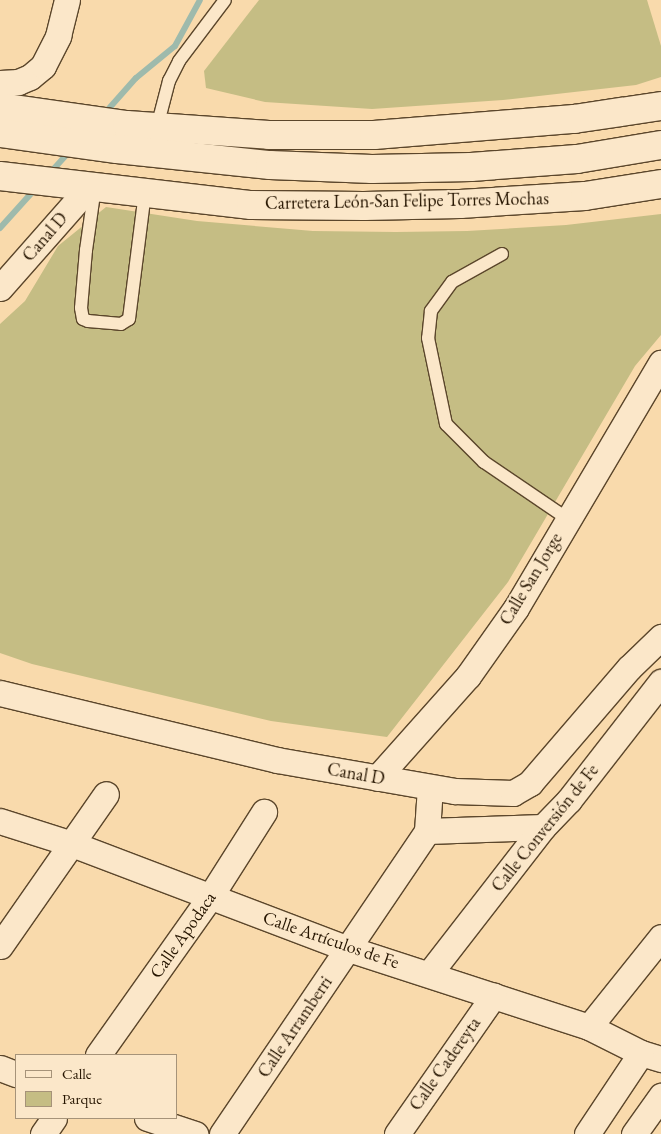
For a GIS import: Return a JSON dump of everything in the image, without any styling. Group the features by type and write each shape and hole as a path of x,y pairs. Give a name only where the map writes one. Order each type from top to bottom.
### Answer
{"main road":[{"path":"0,133 122,137 157,127 269,134 374,135 574,119 661,106"},
{"path":"0,107 122,137 270,165 372,169 470,167 577,159 661,145"},
{"name":"Carretera León-San Felipe Torres Mochas","path":"2,177 251,205 364,206 460,204 585,196 661,184"}],"street":[{"path":"0,83 18,82 30,78 43,66 58,36 67,0"},
{"name":"Canal D","path":"0,288 83,186"},
{"name":"Calle San Jorge","path":"377,778 468,676 516,608 661,363"},
{"name":"Canal D","path":"0,693 277,760 430,788 513,793 530,783 629,668 659,644"},
{"name":"Calle Conversión de Fe","path":"429,974 543,827 570,800 661,682"},
{"name":"Calle Arramberri","path":"222,1134 427,831 430,788"},
{"path":"0,946 106,794"},
{"name":"Calle Apodaca","path":"99,1054 210,896 264,812"},
{"name":"Calle Artículos de Fe","path":"0,821 72,844 349,948 589,1027 651,1056"},
{"path":"427,831 543,827"},
{"path":"589,1027 661,937"},
{"name":"Calle Cadereyta","path":"397,1134 494,995"},
{"path":"587,1134 651,1056"},
{"path":"0,1068 15,1074"},
{"path":"634,1134 661,1096"},
{"path":"43,1134 53,1119"},
{"path":"150,1119 195,1134"}],"lane":[{"path":"157,127 169,81 179,61 225,0"},
{"path":"83,186 86,250 81,308 84,319 88,321 121,324 129,319 145,193"},
{"path":"502,254 452,282 431,311 428,338 446,424 484,462 568,519"}],"green space":[{"path":"259,0 647,0 661,46 661,77 636,85 503,100 372,109 265,102 206,88 204,71"},
{"path":"106,207 197,221 313,231 467,231 566,225 661,214 661,335 635,366 508,582 387,737 271,721 32,664 0,653 0,324 25,301 58,246"}],"waterway":[{"path":"104,114 136,78 175,46 200,0"},
{"path":"50,173 70,151"},
{"path":"0,228 36,188"}]}
